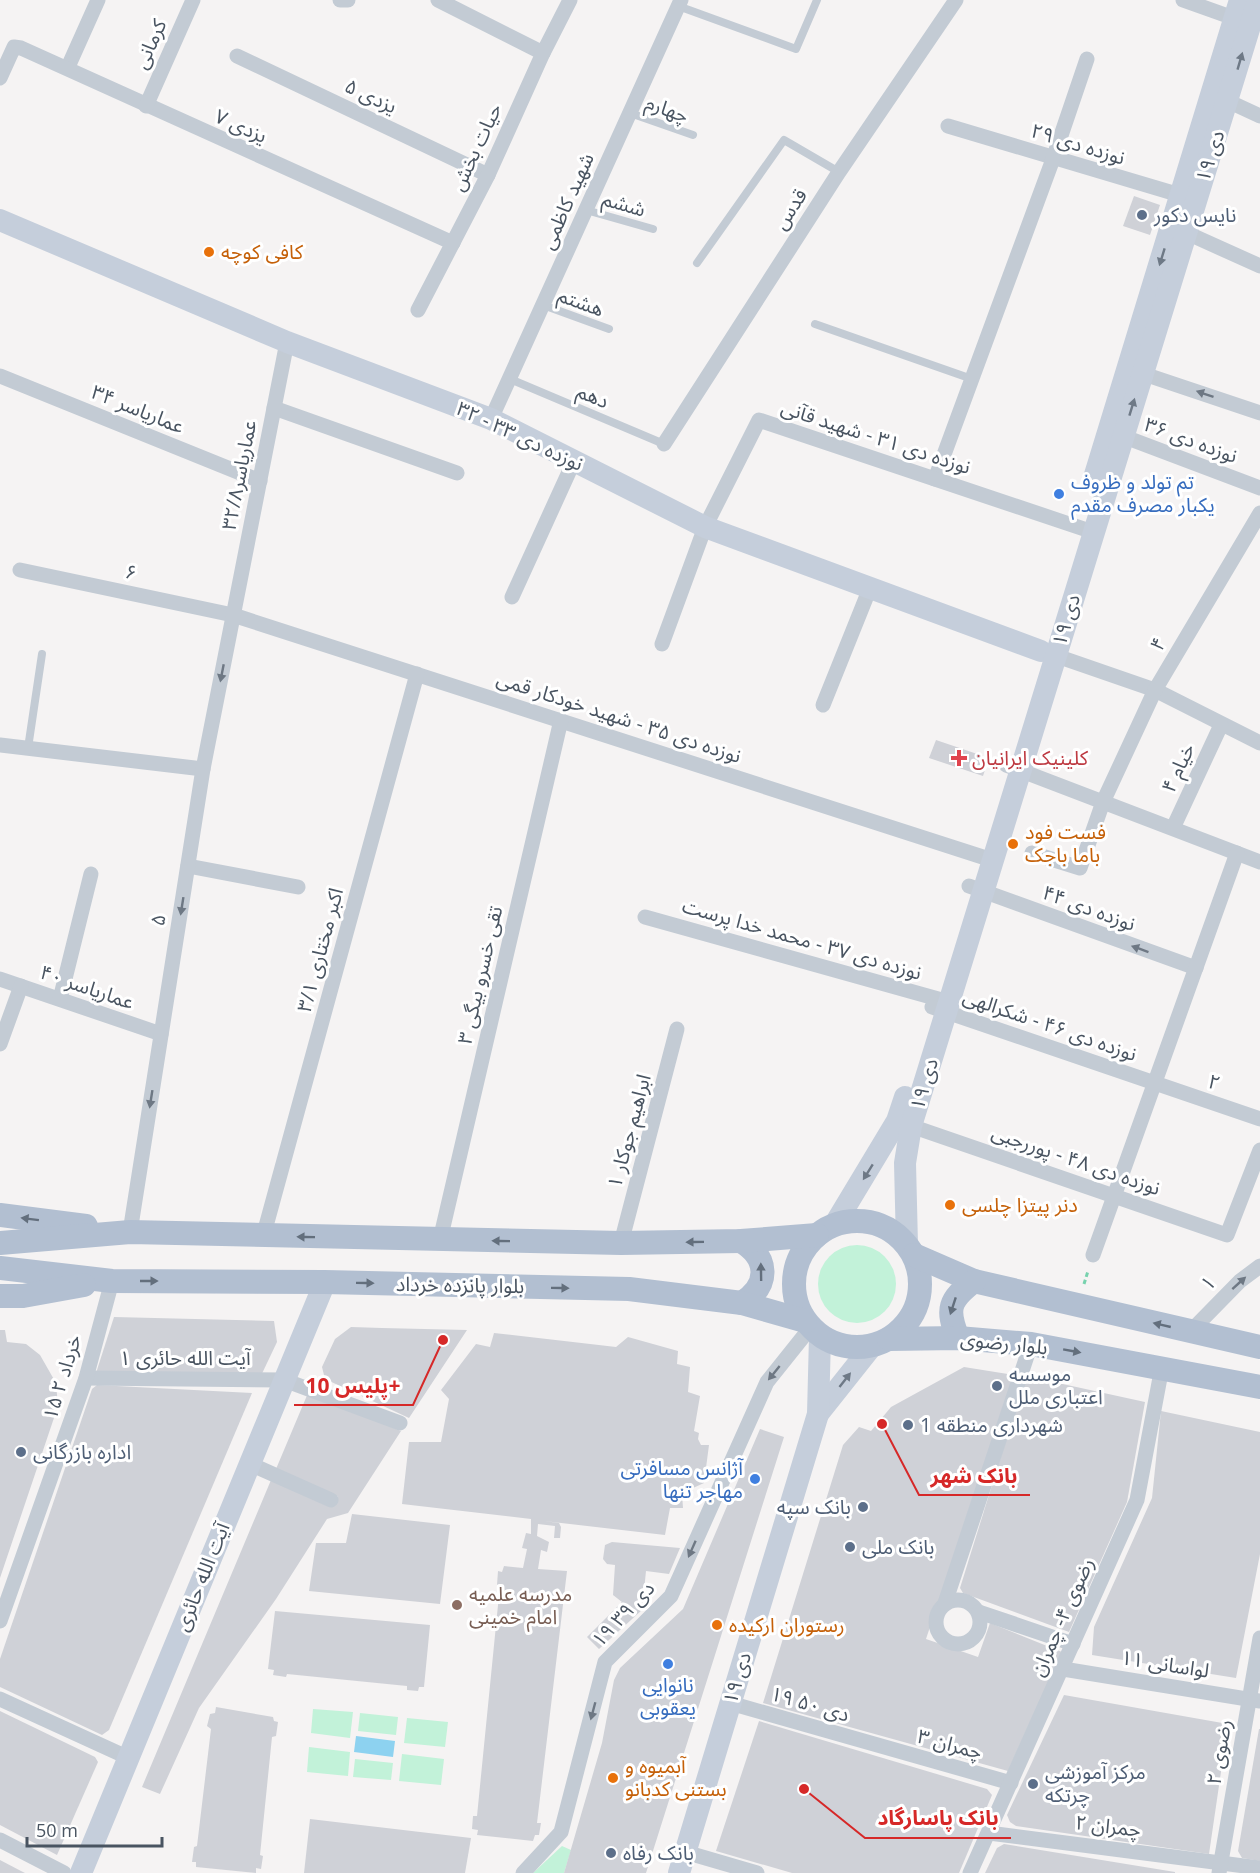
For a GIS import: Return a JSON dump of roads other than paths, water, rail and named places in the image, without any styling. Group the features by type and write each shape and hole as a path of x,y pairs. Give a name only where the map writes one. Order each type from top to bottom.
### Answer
{"main road":[{"name":"۱۹ دی","path":"826,1230 897,1121 940,1005 1220,98 1241,14 1258,0"},
{"name":"۳۲ - نوزده دی ۳۳","path":"0,220 287,342 491,419 705,527 1048,653"},
{"name":"۱۹ دی","path":"910,1250 905,1163 911,1126 940,1005"},
{"path":"0,1215 130,1232 263,1237 621,1243 741,1241 826,1230 861,1221 887,1228 910,1250 974,1281 1260,1347"},
{"path":"826,1230 804,1249 796,1266 793,1285 796,1304 812,1328 836,1344 854,1348 880,1342"},
{"path":"3,1243 130,1232"},
{"path":"741,1241 752,1248 760,1258 763,1271 760,1284 753,1296 742,1303"},
{"path":"818,1414 880,1342 907,1323 918,1302 920,1278 910,1250"},
{"name":"بلوار پانزده خرداد","path":"3,1268 112,1281 325,1282 628,1289 742,1303 812,1328"},
{"name":"بلوار پانزده خرداد","path":"0,1296 23,1296 112,1281"},
{"path":"958,1338 950,1316 951,1305 957,1295 974,1281"},
{"name":"آیت الله حائری","path":"81,1873 248,1463 325,1282"},
{"path":"812,1328 818,1414"},
{"name":"بلوار رضوی","path":"880,1342 958,1338 1031,1344 1260,1387"},
{"name":"۱۹ دی","path":"682,1862 818,1414"}],"street":[{"path":"68,67 98,0"},
{"name":"کرمانی","path":"146,106 193,0"},
{"path":"340,0 348,0"},
{"path":"438,0 543,53"},
{"name":"حیات بخش","path":"418,310 488,175 543,53 570,0"},
{"name":"قدس","path":"664,444 839,172 956,0"},
{"path":"1183,0 1241,14"},
{"name":"شهید کاظمی","path":"491,419 679,3"},
{"name":"یزدی ۷","path":"0,78 14,47 21,48 68,67 146,106 453,243"},
{"name":"یزدی ۵","path":"237,56 488,175"},
{"path":"935,479 1053,159 1087,59"},
{"path":"1220,98 1260,116"},
{"name":"نوزده دی ۲۹","path":"948,126 1188,198"},
{"path":"1178,229 1260,266"},
{"name":"عماریاسر۳۲/۸","path":"233,615 287,342"},
{"path":"1135,371 1260,413"},
{"name":"عماریاسر ۳۴","path":"0,376 260,481"},
{"path":"274,408 457,472"},
{"name":"نوزده دی ۳۱ - شهید قآنی","path":"705,527 759,420 1086,529"},
{"name":"نوزده دی ۳۶","path":"1116,434 1260,488"},
{"path":"512,597 574,461"},
{"name":"۴","path":"1032,853 1080,868 1103,802 1155,690 1260,513"},
{"path":"662,644 705,527"},
{"name":"۶","path":"20,570 233,615"},
{"path":"823,705 870,588"},
{"name":"نوزده دی ۳۵ - شهید خودکار قمی","path":"233,615 986,857"},
{"name":"۵","path":"130,1232 203,769 233,615"},
{"path":"1048,653 1155,690 1260,743"},
{"name":"۳/۱ اکبر مختاری","path":"263,1237 417,674"},
{"name":"۳ تقی خسرو بیگی","path":"440,1240 561,720"},
{"name":"۴ خیام","path":"1173,828 1221,725"},
{"path":"0,745 203,769"},
{"path":"1013,767 1260,862"},
{"path":"1093,1255 1237,853"},
{"path":"188,866 298,886"},
{"path":"60,999 91,874"},
{"name":"نوزده دی ۴۴","path":"976,889 1196,968"},
{"name":"نوزده دی ۳۷ - محمد خدا پرست","path":"645,917 940,1005"},
{"name":"عماریاسر ۴۰","path":"0,979 161,1034"},
{"path":"0,1044 21,986"},
{"name":"نوزده دی ۴۶ - شکرالهی","path":"940,1005 1154,1084"},
{"name":"۱ ابراهیم جوکار","path":"621,1243 677,1029"},
{"name":"۲","path":"1154,1084 1260,1119"},
{"name":"نوزده دی ۴۸ - پوررجبی","path":"911,1126 1227,1234 1260,1150"},
{"name":"۱","path":"1190,1332 1239,1281 1260,1266"},
{"name":"۱۵ خرداد ۲","path":"0,1621 86,1378 112,1281"},
{"name":"۱۹ دی ۳۹","path":"523,1873 561,1832 605,1662 671,1596 767,1382 812,1328"},
{"path":"979,1612 981,1625 975,1637 964,1644 952,1644 940,1637 935,1626 937,1613 945,1603 1031,1344"},
{"name":"رضوی ۴- چمران","path":"970,1873 1137,1500 1162,1367"},
{"name":"آیت الله حائری ۱","path":"86,1378 284,1380 400,1423"},
{"path":"248,1463 331,1500"},
{"path":"945,1603 958,1599 970,1603 979,1612 1072,1644"},
{"name":"رضوی ۲","path":"1220,1867 1255,1700 1260,1638"},
{"name":"لواسانی ۱۱","path":"1063,1669 1255,1700"},
{"path":"0,1699 129,1758"},
{"name":"۱۹ دی ۵۰","path":"730,1703 878,1746"},
{"name":"چمران ۳","path":"878,1746 1011,1783"},
{"name":"چمران ۲","path":"989,1833 1220,1867 1260,1868"},
{"path":"0,1840 64,1873"},
{"path":"682,1862 757,1873"}],"lane":[{"path":"679,3 796,49 817,0"},
{"name":"چهارم","path":"630,113 693,135"},
{"path":"697,263 784,140 839,172"},
{"name":"ششم","path":"586,210 653,229"},
{"name":"هشتم","path":"543,306 609,329"},
{"path":"815,324 972,379"},
{"name":"دهم","path":"510,379 664,444"},
{"path":"28,748 42,654"}],"water":[{"path":"356,1736 395,1741 393,1757 354,1752"}],"place":[{"name":"نایس دکور","path":"1142,215"},
{"name":"کافی کوچه","path":"209,252"},
{"name":"تم تولد و ظروف یکبار مصرف مقدم","path":"1059,494"},
{"name":"کلینیک ایرانیان","path":"959,758"},
{"name":"فست فود باما باجک","path":"1013,844"},
{"name":"دنر پیتزا چلسی","path":"950,1205"},
{"name":"پلیس 10+","path":"443,1340"},
{"name":"موسسه اعتباری ملل","path":"997,1386"},
{"name":"بانک شهر","path":"882,1424"},
{"name":"شهرداری منطقه 1","path":"908,1425"},
{"name":"اداره بازرگانی","path":"21,1452"},
{"name":"آژانس مسافرتی مهاجر تنها","path":"755,1479"},
{"name":"بانک سپه","path":"863,1507"},
{"name":"بانک ملی","path":"850,1547"},
{"name":"مدرسه علمیه امام خمینی","path":"457,1605"},
{"name":"رستوران ارکیده","path":"717,1625"},
{"name":"نانوایی یعقوبی","path":"668,1664"},
{"name":"آبمیوه و بستنی کدبانو","path":"613,1778"},
{"name":"مرکز آموزشی چرتکه","path":"1033,1784"},
{"name":"بانک پاسارگاد","path":"804,1789"},
{"name":"بانک رفاه","path":"611,1853"}]}
